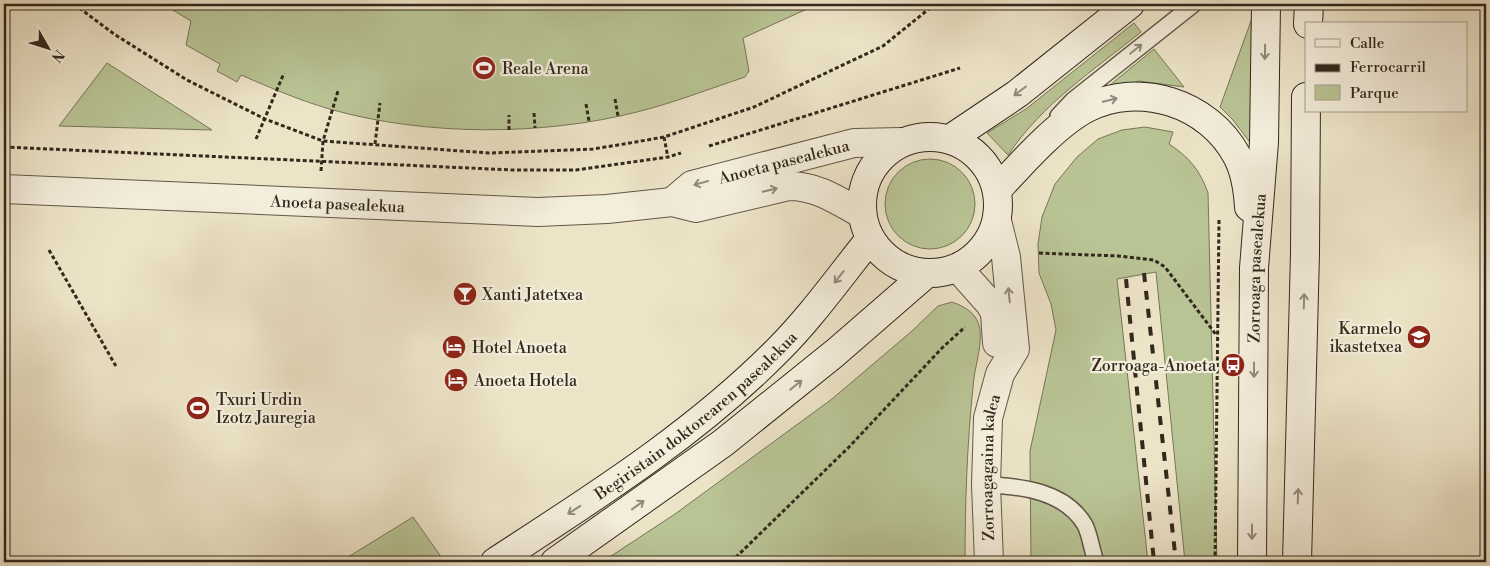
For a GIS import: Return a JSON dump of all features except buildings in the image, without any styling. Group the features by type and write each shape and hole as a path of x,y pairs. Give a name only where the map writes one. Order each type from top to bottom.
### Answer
{"main road":[{"path":"950,139 1016,94 1130,4"},
{"name":"Zorroaga pasealekua","path":"1252,562 1254,268 1264,142 1266,4"},
{"path":"1308,22 1309,4"},
{"path":"1320,4 1320,22"},
{"path":"997,190 1034,152 1069,120 1086,108 1123,97 1161,98 1197,113 1209,121 1226,140 1241,166 1248,192 1254,268"},
{"path":"1297,562 1305,252 1306,112"},
{"path":"1305,252 1316,217 1319,112"},
{"path":"934,136 950,139 971,150 987,167 997,190 997,221 988,240 976,256 958,268 926,274 909,271 893,263 880,253 866,226 862,192 870,171 884,154 902,142 918,137 934,136"},
{"name":"Anoeta pasealekua","path":"672,202 692,185 711,180 854,144 902,142"},
{"name":"Anoeta pasealekua","path":"4,189 538,212 607,209 672,202 696,208 788,186 804,186 818,189 866,226"},
{"name":"Zorroagagaina kalea","path":"989,562 986,485 988,418 1000,374 1015,349 1006,257 997,221"},
{"name":"Begiristain doktorearen pasealekua","path":"496,562 646,460 707,414 778,351 806,319 866,226"},
{"name":"Zorroagagaina kalea","path":"958,268 990,304 995,313 1000,374"},
{"name":"Begiristain doktorearen pasealekua","path":"555,562 723,443 835,353 926,274"}],"lane":[{"path":"1034,152 1058,116 1073,100 1194,4"},
{"path":"986,485 1020,486 1063,501 1085,525 1096,562"}],"path":[{"path":"74,4 114,34 187,80 265,119 323,141 445,151 536,152 593,149 664,137 754,107 883,46 935,4"},
{"path":"706,146 960,68"},
{"path":"256,139 284,73"},
{"path":"321,177 323,141 338,91"},
{"path":"615,98 618,116"},
{"path":"375,144 380,103"},
{"path":"586,104 589,121"},
{"path":"534,113 535,128"},
{"path":"509,115 509,130"},
{"path":"664,137 669,165"},
{"path":"4,147 513,170 576,170 668,158 688,152"},
{"path":"1215,562 1219,216"},
{"path":"49,250 117,368"},
{"path":"1039,253 1118,256 1154,260 1165,267 1217,337"},
{"path":"731,562 850,447 942,348 967,326"}],"green space":[{"name":"Reale Arena","path":"163,4 818,4 743,38 749,71 745,77 664,104 601,120 524,129 485,130 407,125 369,119 309,103 241,75 237,82 217,71 220,64 186,45 191,21"},
{"path":"1256,7 1255,149 1233,120 1220,107"},
{"path":"1134,23 1141,32 1087,74 1053,104 1008,155 987,133 1026,109"},
{"path":"1154,49 1184,87 1139,81 1116,88 1110,85"},
{"path":"107,63 212,130 59,126"},
{"path":"1145,127 1173,132 1169,144 1193,165 1208,193 1217,562 1185,562 1156,272 1117,279 1148,562 1031,562 1030,451 1056,330 1051,304 1039,273 1038,244 1042,217 1055,184 1077,157 1098,139 1122,130"},
{"path":"930,159 947,162 962,172 972,187 975,204 972,221 962,236 947,246 930,249 913,246 898,236 888,221 885,204 888,187 898,172 913,162"},
{"path":"952,302 962,306 974,315 980,330 980,344 969,431 965,562 602,562 675,514 832,399 912,331 938,306"},
{"path":"413,517 444,561 340,562"}],"railway":[{"path":"1144,273 1176,562"},
{"path":"1126,279 1154,562"}],"place":[{"name":"Reale Arena","path":"484,68"},
{"name":"Xanti Jatetxea","path":"465,294"},
{"name":"Karmelo ikastetxea","path":"1419,337"},
{"name":"Hotel Anoeta","path":"454,347"},
{"name":"Zorroaga-Anoeta","path":"1233,365"},
{"name":"Anoeta Hotela","path":"456,380"},
{"name":"Txuri Urdin Izotz Jauregia","path":"198,408"}]}
